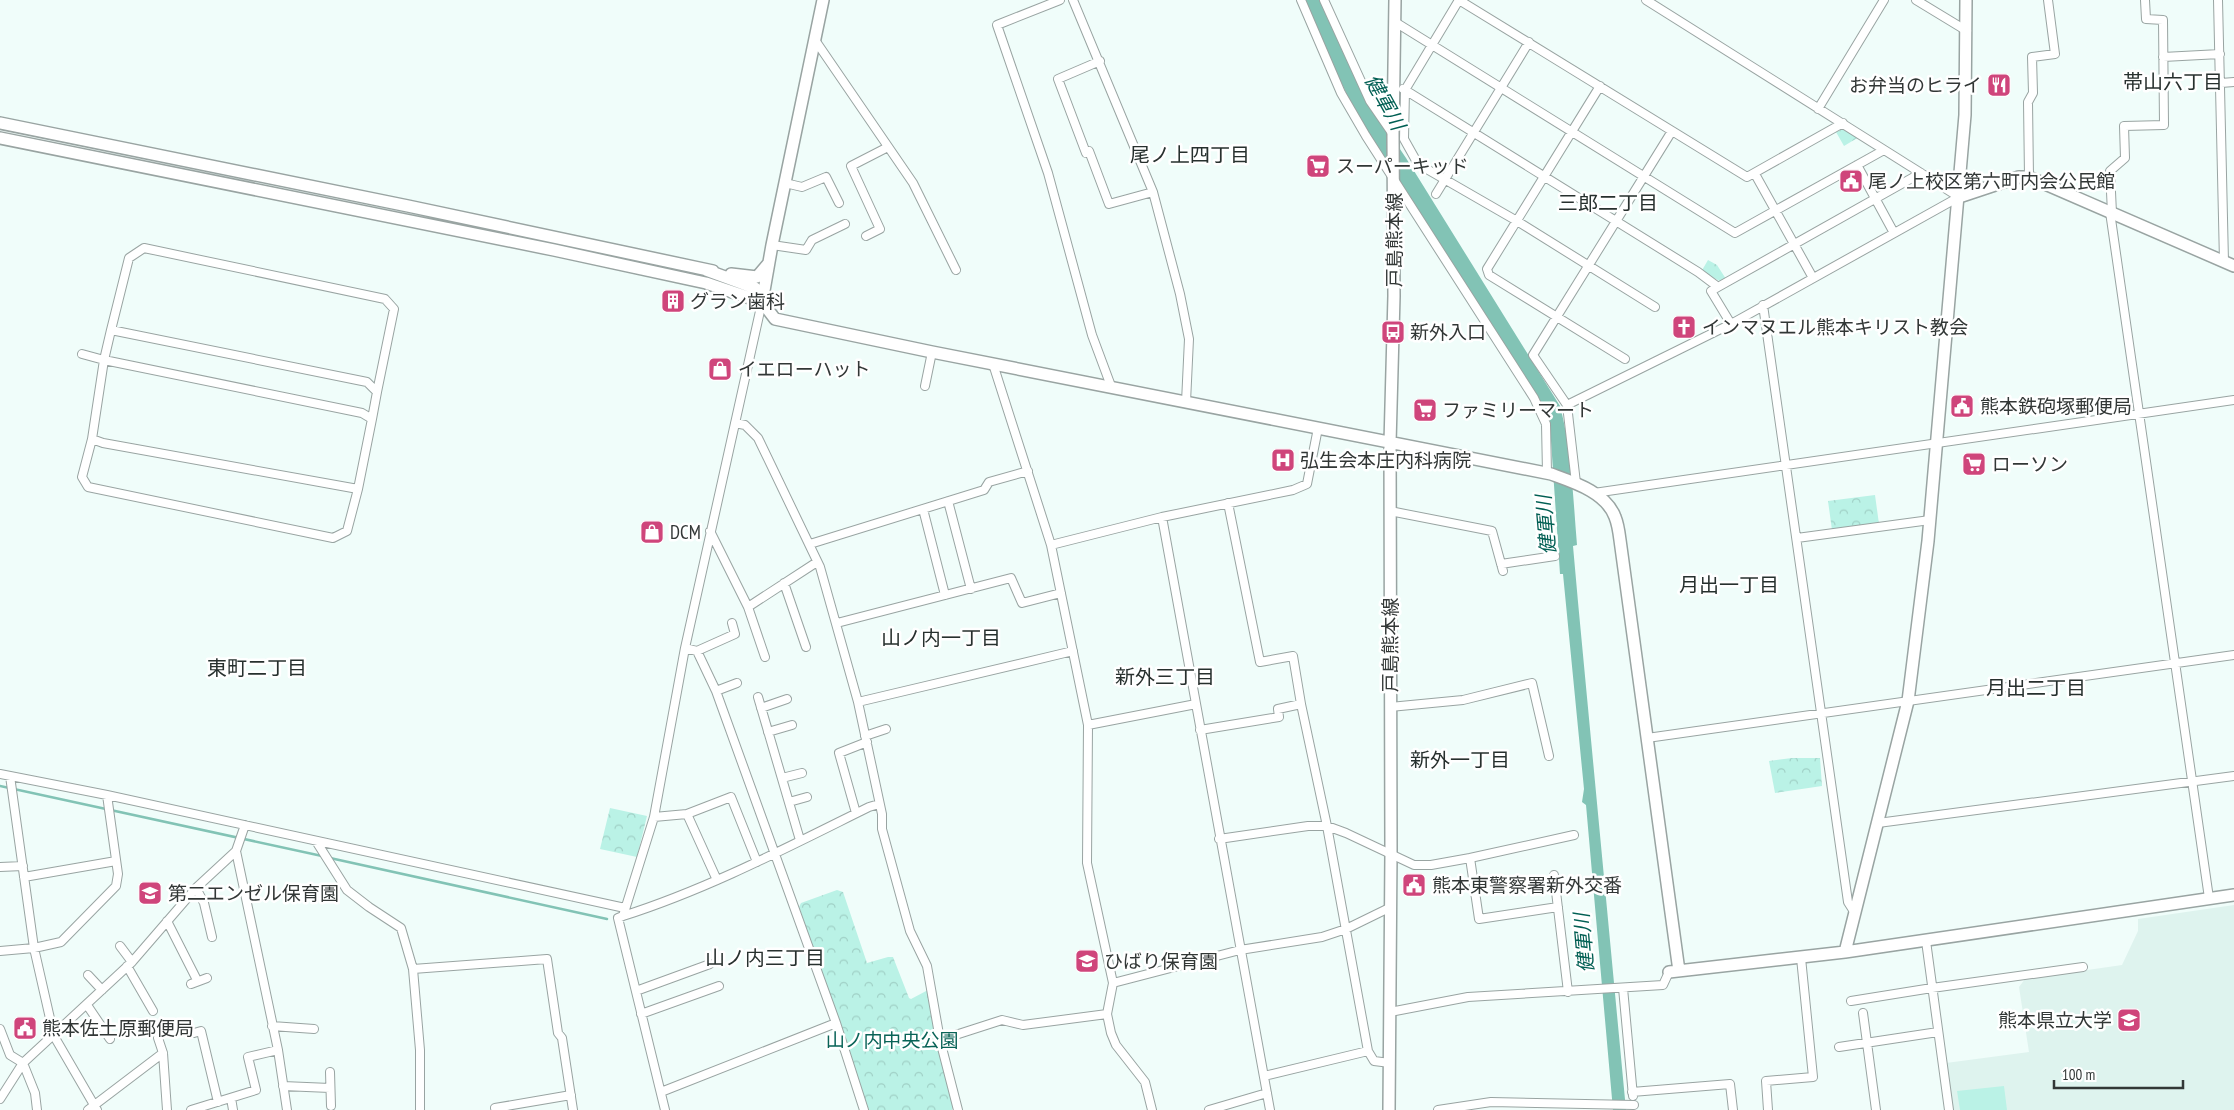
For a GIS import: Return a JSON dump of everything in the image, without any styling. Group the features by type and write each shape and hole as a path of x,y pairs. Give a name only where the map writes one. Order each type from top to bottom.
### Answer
{"street":[{"path":"665,1110 618,918 622,916 625,908 654,817 685,648 762,302 768,264 823,0"},
{"path":"1060,0 996,25 1048,173 1092,335 1111,386"},
{"path":"1073,0 1153,192 1180,294 1189,339 1186,402"},
{"path":"1301,0 1341,93 1393,181 1534,398 1546,424 1549,474"},
{"path":"1324,0 1370,101 1393,134"},
{"path":"1395,0 1399,87 1404,139 1418,164 1517,221 1656,307"},
{"path":"1393,134 1399,87 1432,45 1459,0 1747,177 1843,124"},
{"path":"1646,0 1958,197"},
{"path":"1818,109 1884,0"},
{"path":"1916,0 1967,31"},
{"path":"1845,952 1908,701 1930,520 1965,115 1966,0"},
{"path":"2029,177 2028,102 2033,93 2032,57 2055,54 2048,0"},
{"path":"2145,0 2146,19 2163,20 2164,125 2124,126 2125,158 2110,171 2111,213 2210,898"},
{"path":"1567,405 1731,324 1958,197 2019,176 2029,177 2229,264 2218,0"},
{"path":"1395,22 1735,233 1884,150"},
{"path":"815,40 913,183 956,270"},
{"path":"1436,194 1529,42"},
{"path":"2163,56 2220,54"},
{"path":"1100,61 1058,79 1109,204 1153,192"},
{"path":"2221,82 2234,82"},
{"path":"1600,86 1487,269 1489,276 1626,359"},
{"path":"1399,87 1616,221 1718,287"},
{"path":"0,122 706,270 757,277 768,264"},
{"path":"1574,482 1567,405 1533,355 1672,131"},
{"name":"戸島熊本線","path":"1389,1110 1389,908 1391,853 1390,443 1394,296 1393,134"},
{"path":"0,138 554,250 706,283 762,302"},
{"path":"866,236 880,229 851,166 888,147"},
{"path":"1857,165 1894,233"},
{"path":"1731,324 1711,291 1921,173"},
{"path":"1755,174 1813,278"},
{"path":"785,183 802,188 826,176 839,203"},
{"path":"772,245 806,250 812,240 845,224"},
{"path":"144,248 386,298 394,309 358,489 347,530 333,538 88,487 82,477 92,439 104,360 111,330 129,258 144,248"},
{"path":"706,270 754,288 775,319 932,352 1549,474 1574,482 1606,502 1616,517 1647,738 1674,971 1663,985 1468,997 1390,1012"},
{"path":"1763,305 1848,902 1855,914"},
{"path":"111,330 367,382 377,392"},
{"path":"924,386 932,352"},
{"path":"82,354 362,413 372,419"},
{"path":"993,364 1051,545 1088,725 1087,863 1113,983 1107,1014 1116,1045 1145,1082 1152,1110"},
{"path":"1594,493 2234,400"},
{"path":"735,423 745,425 758,438 818,562 837,622 858,702 882,814 882,829 910,931 927,966 940,1040 958,1110"},
{"path":"1051,545 1162,517 1293,490 1307,484 1318,428"},
{"path":"92,439 103,443 358,489"},
{"path":"810,544 984,490 989,482 1028,471"},
{"path":"948,501 971,588"},
{"path":"1228,503 1260,662 1293,656 1301,704 1327,826 1345,929 1355,972 1368,1051 1374,1061 1390,1063"},
{"path":"923,509 945,595"},
{"path":"1390,512 1492,531 1502,567 1555,556"},
{"path":"1162,517 1219,839 1270,1110"},
{"path":"1797,538 1930,520"},
{"path":"710,531 748,607 766,657"},
{"path":"748,607 818,562"},
{"path":"837,622 1011,578 1022,603 1061,594"},
{"path":"784,583 806,646"},
{"path":"685,648 697,650 735,634 732,623"},
{"path":"697,650 716,691 836,1023 864,1110"},
{"path":"858,702 1073,651"},
{"path":"1647,738 2234,655"},
{"path":"716,691 737,683"},
{"path":"1390,707 1463,700 1532,683 1549,756"},
{"path":"758,697 800,840"},
{"path":"761,708 786,699"},
{"path":"1088,725 1196,704"},
{"path":"1200,730 1279,717 1278,709 1301,704"},
{"path":"768,732 792,725"},
{"path":"856,813 840,753 886,729"},
{"path":"782,778 802,773"},
{"path":"0,774 107,795 625,908"},
{"path":"10,776 34,948 54,1036 93,1108 163,1053"},
{"path":"1878,823 2193,783 2234,776"},
{"path":"0,951 34,948 61,942 116,886 118,881 107,795"},
{"path":"654,817 687,814 731,797 756,862"},
{"path":"789,802 807,797"},
{"path":"622,916 672,900 775,854 856,813 879,804"},
{"path":"687,814 716,880"},
{"path":"0,1097 23,1063 130,964 196,888 236,851 245,825"},
{"path":"1219,839 1308,826 1327,826 1391,853 1414,865 1431,866 1574,835"},
{"path":"316,841 347,890 368,907 401,928 413,969 420,1050 420,1110"},
{"path":"236,851 278,1050 287,1110"},
{"path":"1470,858 1479,919 1558,907"},
{"path":"24,877 116,861"},
{"path":"0,867 23,866"},
{"path":"1554,875 1568,992"},
{"path":"196,888 204,903 212,937"},
{"path":"1674,971 1801,958 2234,895"},
{"path":"1113,983 1240,950 1322,937 1345,929 1389,908"},
{"path":"167,921 194,982 207,978"},
{"path":"1926,941 1949,1110"},
{"path":"120,946 153,1011"},
{"path":"413,969 547,958 558,1033 562,1038 573,1110"},
{"path":"1768,1110 1766,1081 1813,1077 1801,958"},
{"path":"636,991 710,964"},
{"path":"1851,1001 2083,968"},
{"path":"88,976 102,990"},
{"path":"642,1014 718,986"},
{"path":"1438,1110 1479,1107 1491,1102 1633,1107 1622,988"},
{"path":"87,1005 110,1039"},
{"path":"1863,1013 1876,1110"},
{"path":"940,1040 1002,1020 1023,1025 1107,1014"},
{"path":"661,1092 836,1023"},
{"path":"272,1026 314,1029"},
{"path":"0,1029 10,1054 23,1063 36,1093 38,1110"},
{"path":"194,1033 201,1031 218,1102"},
{"path":"1840,1047 1938,1032"},
{"path":"158,1038 163,1053 168,1110"},
{"path":"197,1109 256,1090 248,1057 278,1050"},
{"path":"1264,1076 1368,1051"},
{"path":"330,1072 331,1106"},
{"path":"1632,1092 1730,1084 1733,1110"},
{"path":"283,1086 330,1088"},
{"path":"1209,1110 1267,1093"},
{"path":"495,1108 571,1095"},
{"path":"231,1098 233,1110"}],"shaded area":[{"path":"1302,0 1320,0 1367,100 1406,158 1560,406 1572,475 1577,545 1573,546 1626,1110 1613,1110 1586,805 1582,802 1584,789 1563,574 1560,574 1550,426 1541,404 1520,370 1360,122"},
{"name":"熊本県立大学","path":"2234,905 2234,1110 1953,1110 1946,1063 2029,1052 2019,987 2025,979 2122,965 2138,931 2138,919"}],"green space":[{"path":"1843,129 1859,137 1844,146 1836,132"},
{"path":"1708,260 1717,265 1726,279 1720,281 1701,272"},
{"path":"1875,495 1879,524 1832,530 1828,501"},
{"path":"1792,758 1820,758 1822,786 1775,793 1769,761"},
{"path":"610,808 647,816 637,857 600,849"},
{"name":"山ノ内中央公園","path":"837,890 843,892 867,963 893,957 909,998 911,999 928,990 953,1106 952,1110 869,1110 799,907 801,903"},
{"path":"2004,1086 2007,1110 1960,1110 1957,1091"}],"waterway":[{"path":"0,786 322,856"},
{"path":"330,858 607,919"}],"place":[{"name":"お弁当のヒライ","path":"1999,85"},
{"name":"スーパーキッド","path":"1318,166"},
{"name":"尾ノ上校区第六町内会公民館","path":"1851,181"},
{"name":"グラン歯科","path":"673,301"},
{"name":"インマヌエル熊本キリスト教会","path":"1684,327"},
{"name":"新外入口","path":"1393,332"},
{"name":"イエローハット","path":"720,369"},
{"name":"熊本鉄砲塚郵便局","path":"1962,406"},
{"name":"ファミリーマート","path":"1425,410"},
{"name":"弘生会本庄内科病院","path":"1283,460"},
{"name":"ローソン","path":"1974,464"},
{"name":"DCM","path":"652,532"},
{"name":"熊本東警察署新外交番","path":"1414,885"},
{"name":"第二エンゼル保育園","path":"150,893"},
{"name":"ひばり保育園","path":"1087,961"},
{"name":"熊本県立大学","path":"2129,1020"},
{"name":"熊本佐土原郵便局","path":"25,1028"}],"district":[{"name":"帯山六丁目","path":"2173,82"},
{"name":"尾ノ上四丁目","path":"1190,155"},
{"name":"三郎二丁目","path":"1608,203"},
{"name":"月出一丁目","path":"1729,585"},
{"name":"山ノ内一丁目","path":"941,638"},
{"name":"東町二丁目","path":"257,668"},
{"name":"新外三丁目","path":"1165,677"},
{"name":"月出二丁目","path":"2036,688"},
{"name":"新外一丁目","path":"1460,760"},
{"name":"山ノ内三丁目","path":"765,958"}],"water label":[{"name":"健軍川","path":"1385,102"},
{"name":"健軍川","path":"1546,525"},
{"name":"健軍川","path":"1584,943"}]}
